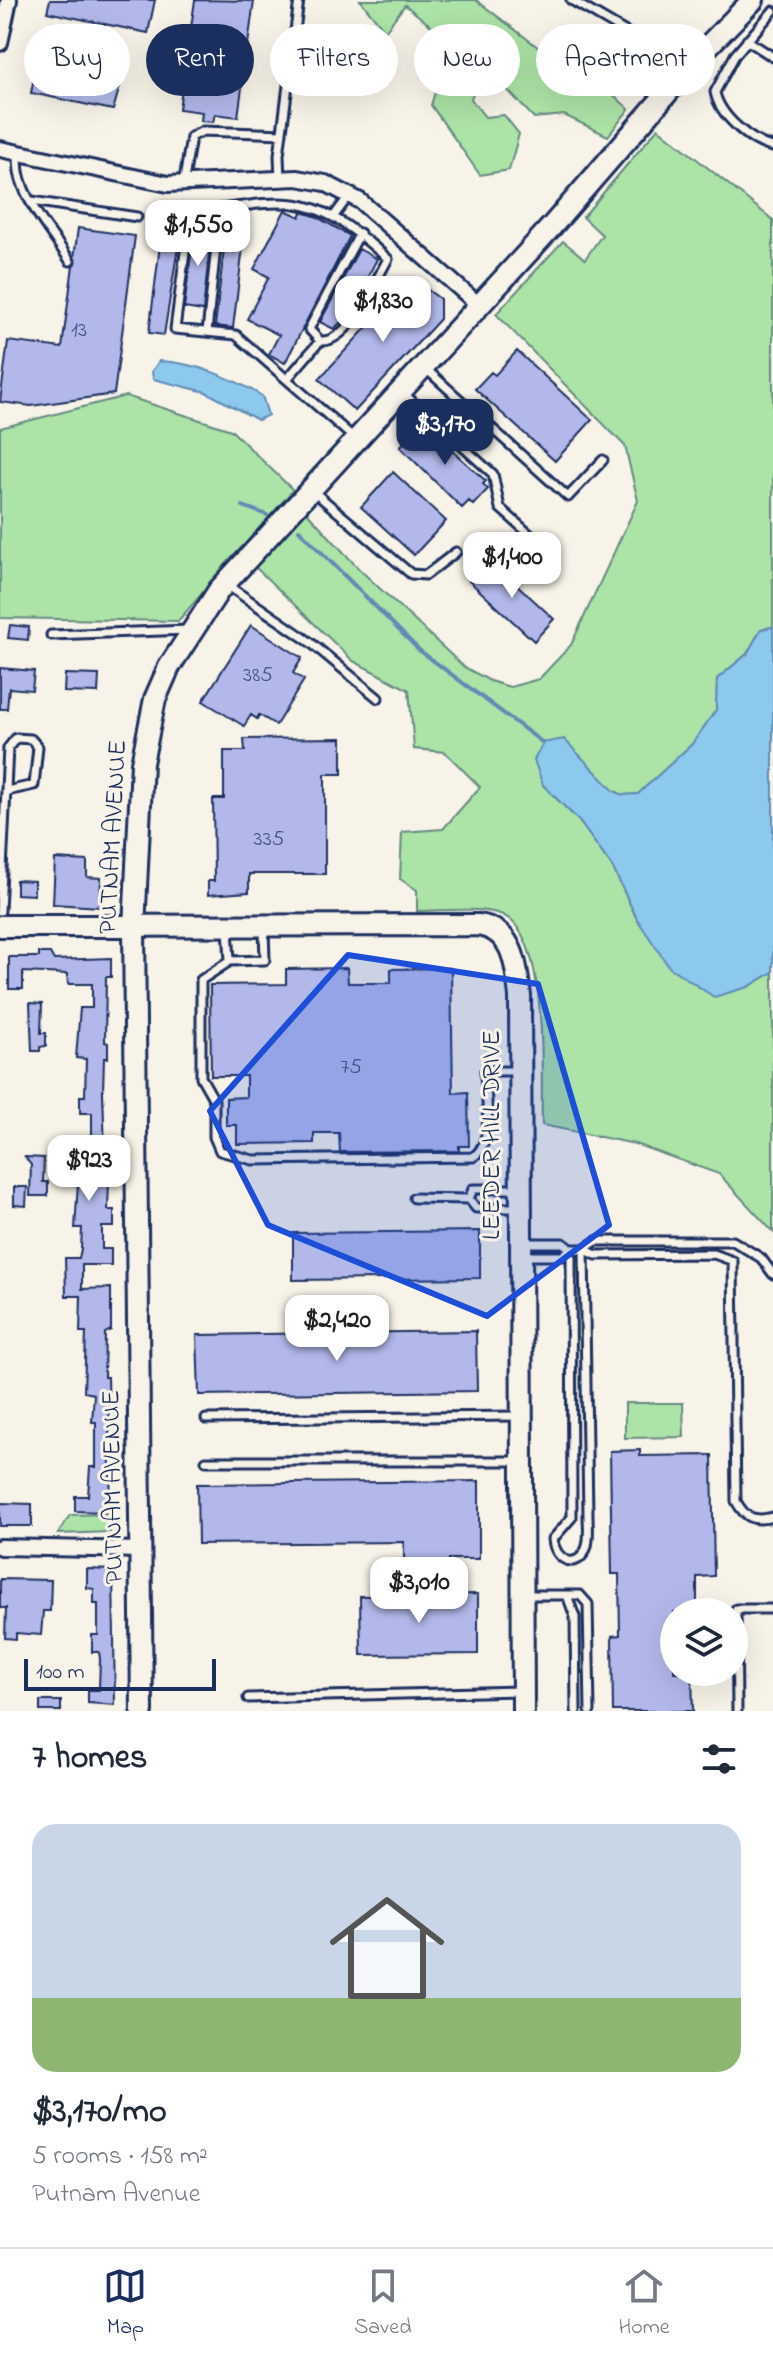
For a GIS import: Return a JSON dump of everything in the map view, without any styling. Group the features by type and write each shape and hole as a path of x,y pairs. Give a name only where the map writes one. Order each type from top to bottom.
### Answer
{"main road":[{"name":"PUTNAM AVENUE","path":"715,40 753,0"},
{"name":"PUTNAM AVENUE","path":"142,1711 134,928 146,732 160,688 191,630 225,584 480,306 663,96"},
{"name":"LEEDER HILL DRIVE","path":"0,926 492,927 510,946 517,970 520,1071 523,1701"}],"street":[{"path":"0,38 9,0"},
{"path":"0,149 183,186 280,179 325,183 350,194 480,306"},
{"path":"0,1547 141,1550"}],"lane":[{"path":"280,179 282,134 299,0"},
{"path":"571,0 612,24"},
{"path":"763,0 773,11 735,55 717,87 716,97 735,124 764,145 773,147"},
{"path":"747,40 773,57"},
{"path":"183,186 191,137 203,131 282,134"},
{"path":"19,153 16,168 32,201 70,261"},
{"path":"334,216 350,194"},
{"path":"32,201 137,217"},
{"path":"356,440 236,335 175,329 190,214 294,202 334,216 360,233 388,259 343,335 329,342 320,341 309,329 360,233"},
{"path":"207,332 220,209"},
{"path":"288,378 320,341"},
{"path":"424,366 568,497 603,460"},
{"path":"401,391 493,474 500,508 554,556"},
{"path":"311,490 411,574 426,575 456,552"},
{"path":"225,584 310,642 378,698"},
{"path":"51,635 191,630"},
{"path":"0,911 7,791 10,743 16,738 31,739 38,747 34,785 7,791"},
{"path":"264,927 265,960 230,961 201,980 201,1077 214,1100 214,1137 220,1151 253,1160 473,1157 485,1138 485,1071 520,1071"},
{"path":"228,928 230,961"},
{"path":"469,1199 473,1189 521,1198"},
{"path":"414,1198 469,1199"},
{"path":"469,1199 476,1208 521,1198"},
{"path":"584,1249 596,1241 733,1241 761,1258 773,1274"},
{"path":"519,1250 563,1243 571,1249 584,1249 596,1255 714,1254 733,1261 736,1501 743,1515 754,1520 773,1517"},
{"path":"519,1250 562,1256 571,1249"},
{"path":"571,1249 572,1517 553,1539 554,1551 559,1559 571,1562 580,1558 587,1547 584,1249"},
{"path":"206,1419 522,1416"},
{"path":"206,1461 522,1461"},
{"path":"523,1595 580,1595 588,1604 590,1711"},
{"path":"567,1595 575,1617 576,1711"},
{"path":"748,1609 773,1609"},
{"path":"736,1686 737,1711"},
{"path":"248,1698 523,1701"}],"highlighted area":[{"path":"348,955 538,984 609,1225 487,1316 268,1225 210,1111"}],"green space":[{"path":"360,0 476,0 508,24 429,24 405,5 390,24 379,24"},
{"path":"520,33 536,46 536,96 615,96 629,109 608,136 564,115 534,118 513,96 520,96"},
{"path":"434,96 472,96 471,99 485,117 504,115 519,134 509,170 480,175 431,105"},
{"path":"658,128 773,220 773,627 761,629 747,654 717,679 716,710 692,744 638,794 623,795 614,791 564,740 543,785 579,821 613,868 637,919 748,987 773,972 773,1232 719,1174 635,1144 542,1125 541,1042 535,974 527,945 515,924 488,911 417,911 417,890 400,879 402,832 443,829 480,787 445,752 414,749 409,690 353,661 254,566 305,510 359,569 464,667 490,681 510,687 539,679 571,645 638,501 625,446 496,314 563,241 585,259 602,235 583,217"},
{"path":"126,396 231,430 293,490 178,621 0,618 0,428"},
{"path":"625,1403 683,1403 684,1437 625,1438"},
{"path":"111,1514 110,1532 58,1534 70,1515"}],"water":[{"path":"159,361 199,368 238,383 262,396 268,415 258,420 206,392 153,379 152,371"},
{"path":"773,627 773,972 748,987 714,997 669,967 637,919 613,868 579,821 543,785 534,760 543,743 564,739 614,791 623,795 638,794 692,744 716,710 717,679 747,654 761,629"}],"building":[{"path":"50,0 155,0 146,33 130,29 130,24 105,24 47,12"},
{"path":"195,0 254,1 251,24 191,24"},
{"path":"45,96 117,96 113,110"},
{"path":"181,96 241,96 238,117 215,114 213,122 201,121 202,112 179,109"},
{"path":"165,205 179,207 178,222 182,222 164,335 149,333"},
{"path":"285,210 300,217 302,212 315,216 350,236 285,363 269,354 279,335 247,319 269,277 254,269"},
{"path":"228,215 247,215 233,328 215,326"},
{"path":"195,224 212,226 203,311 184,308"},
{"path":"78,228 135,236 114,394 31,406 0,402 8,341 62,348"},
{"path":"359,249 377,259 348,315 334,329 320,322"},
{"path":"412,278 440,299 440,319 355,411 319,379"},
{"path":"517,351 592,420 555,461 475,389 491,372 495,375"},
{"path":"417,428 438,438 486,481 483,484 488,489 473,505 469,501 462,508 400,447 405,441 404,435"},
{"path":"393,472 446,521 414,555 361,507"},
{"path":"489,559 554,619 534,641 469,581"},
{"path":"10,625 29,627 28,640 8,638"},
{"path":"251,625 302,658 293,673 304,680 276,725 259,715 257,719 251,715 244,726 203,701"},
{"path":"0,668 34,671 32,690 9,688 7,709 0,709"},
{"path":"65,674 99,675 98,693 64,692"},
{"path":"342,738 342,774 325,774 325,874 249,874 249,892 208,895 208,881 214,881 213,799 224,799 224,751 245,751 244,739"},
{"path":"55,859 87,861 87,877 101,878 100,907 53,904"},
{"path":"16,880 34,881 34,895 16,894"},
{"path":"39,953 50,953 54,960 111,958 111,977 106,977 105,1042 108,1043 108,1058 104,1058 103,1092 108,1210 114,1210 114,1227 102,1227 102,1249 111,1249 111,1265 82,1265 82,1289 111,1288 111,1330 105,1333 104,1377 108,1377 111,1510 103,1512 75,1511 75,1496 88,1496 90,1467 96,1467 96,1422 92,1422 94,1394 84,1392 86,1332 80,1332 81,1296 66,1296 65,1258 79,1258 82,1228 75,1228 80,1154 92,1155 92,1113 80,1113 80,1096 85,1096 86,1059 76,1058 80,1008 92,1008 92,984 68,984 67,974 23,972 23,989 9,989 9,957 39,957"},
{"path":"347,968 348,983 391,983 391,969 451,968 453,1093 468,1092 469,1146 459,1146 459,1151 340,1152 339,1133 314,1133 314,1143 237,1144 237,1125 226,1125 226,1098 246,1097 246,1076 211,1076 210,985 286,984 286,969"},
{"path":"30,1003 42,1004 41,1033 46,1033 46,1046 40,1047 40,1051 32,1051"},
{"path":"25,1157 44,1158 43,1182 48,1182 48,1196 30,1196 31,1165"},
{"path":"14,1187 27,1187 26,1206 14,1205"},
{"path":"480,1231 480,1278 293,1280 293,1233"},
{"path":"476,1331 477,1391 199,1395 197,1335"},
{"path":"640,1450 640,1456 712,1455 714,1576 697,1577 697,1598 660,1598 660,1686 692,1686 693,1711 613,1711 612,1636 620,1635 619,1574 612,1574 610,1451"},
{"path":"479,1481 479,1559 449,1559 449,1573 404,1573 404,1542 198,1544 197,1484"},
{"path":"0,1503 32,1504 32,1526 0,1526"},
{"path":"87,1569 113,1570 115,1705 88,1703 88,1690 99,1690 100,1659 99,1652 92,1652 92,1635 98,1635 98,1604 94,1604 94,1589 87,1588"},
{"path":"0,1579 51,1580 50,1611 43,1611 41,1635 16,1633 16,1639 5,1638 6,1608 0,1608"},
{"path":"478,1594 478,1654 361,1655 360,1596"},
{"path":"40,1701 61,1701 61,1711 40,1711"}],"waterway":[{"path":"243,506 267,515"},
{"path":"299,530 419,650 543,743"}]}
